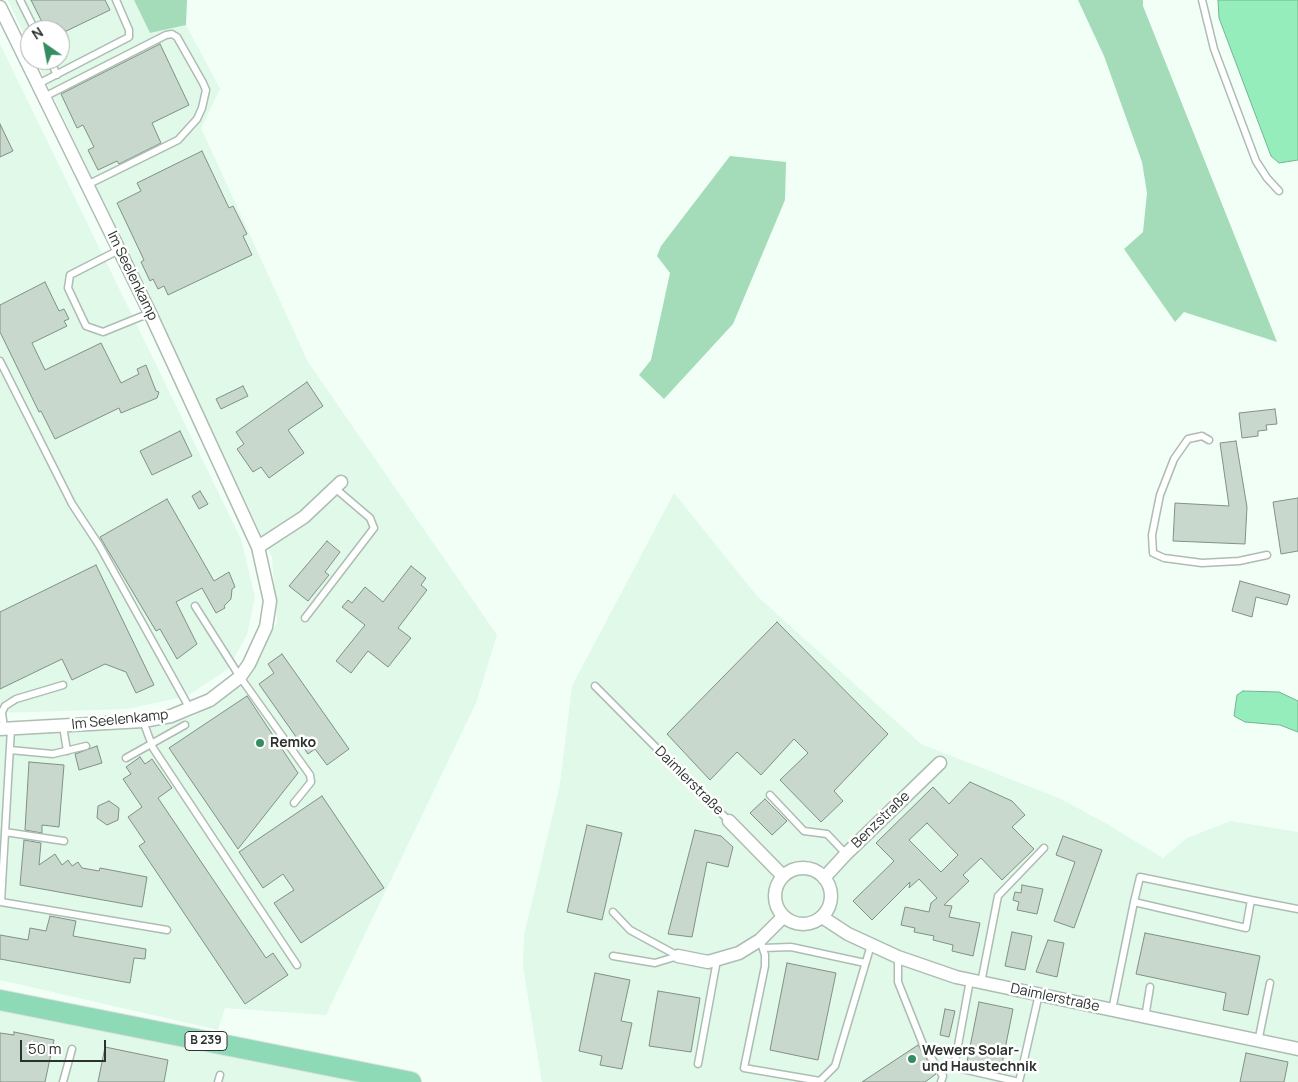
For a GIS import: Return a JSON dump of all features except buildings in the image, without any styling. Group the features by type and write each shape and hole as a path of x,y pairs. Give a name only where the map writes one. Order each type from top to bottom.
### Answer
{"main road":[{"name":"B 239","path":"0,1000 411,1082"}],"street":[{"name":"Im Seelenkamp","path":"0,7 150,313 258,547 270,601 266,627 258,647 240,677 210,700 190,710 143,720 5,729"},
{"path":"258,547 304,517 339,486"},
{"name":"Benzstraße","path":"824,878 846,854 940,763"},
{"name":"Daimlerstraße","path":"729,821 783,876"},
{"path":"800,868 817,872 824,878 831,893 830,902 822,917 807,924 798,924 783,917 775,901 778,883 783,876 800,868"},
{"path":"678,956 708,962 739,953 761,944 783,917"},
{"name":"Daimlerstraße","path":"822,917 848,934 898,958 975,981 1298,1049"}],"lane":[{"path":"20,0 30,20"},
{"path":"38,84 129,37 129,30 116,0"},
{"path":"1202,0 1214,49 1256,161 1267,178 1280,191"},
{"path":"44,96 166,35 177,37 203,83 206,90 202,108 196,119 178,140 87,185"},
{"path":"55,70 57,74"},
{"path":"119,250 70,275 68,288 82,318 86,326 103,332 150,313"},
{"path":"0,361 72,504 99,545 190,710"},
{"path":"1209,440 1202,436 1188,439 1174,460 1160,495 1152,535 1153,553 1164,558 1202,562 1239,561 1266,555"},
{"path":"304,618 374,528 370,518 339,486"},
{"path":"195,606 240,677 310,775 311,782 294,803"},
{"path":"63,685 16,699 2,708 10,750 1,902 167,930"},
{"name":"Daimlerstraße","path":"595,686 729,821"},
{"path":"143,720 151,744 297,965"},
{"path":"126,758 185,725"},
{"path":"63,726 67,751"},
{"path":"10,750 53,754 86,746"},
{"path":"770,796 804,831 827,834 846,854"},
{"path":"5,832 64,841"},
{"path":"1039,994 1019,1082 954,1067 998,896 1044,848"},
{"path":"1112,1010 1140,877 1298,909"},
{"path":"1134,902 1246,928 1251,900"},
{"path":"613,912 630,930 678,956"},
{"path":"865,963 791,947 761,944 765,966 744,1068 820,1081 834,1066 871,945"},
{"path":"613,956 658,963 678,956"},
{"path":"898,958 898,982 924,1047 943,1076 941,1082"},
{"path":"698,1064 717,960"},
{"path":"1258,1042 1270,983"},
{"path":"1146,1018 1150,987"},
{"path":"63,1082 72,1049"},
{"path":"218,1082 220,1075"}],"shaded area":[{"path":"8,0 134,0 150,33 186,25 220,89 201,128 308,362 497,635 476,703 326,1015 225,1008 218,1030 0,980 0,734 160,726 194,716 246,683 277,622 272,557 41,70 70,70 70,20 20,20 20,26"},
{"path":"134,0 187,0 186,25 150,33"},
{"path":"1078,0 1143,0 1143,6 1277,342 1184,312 1175,322 1124,249 1143,232 1147,193 1142,162 1104,56"},
{"path":"1218,0 1298,0 1298,160 1279,163 1271,156 1219,18"},
{"path":"0,44 241,539 255,597 247,635 228,669 187,696 127,709 0,713"},
{"path":"730,156 786,162 785,200 733,324 664,399 639,375 651,360 670,273 657,256 661,246"},
{"path":"674,493 757,596 921,744 1061,799 1163,858 1187,838 1231,821 1298,832 1298,1082 542,1082 523,967 524,935 560,784 572,686"},
{"path":"1243,691 1279,692 1298,701 1298,732 1280,725 1245,722 1234,716 1237,695"},
{"path":"0,1006 366,1082 0,1082"}],"place":[{"name":"Remko","path":"260,743"},
{"name":"Wewers Solar- und Haustechnik","path":"912,1059"}]}
